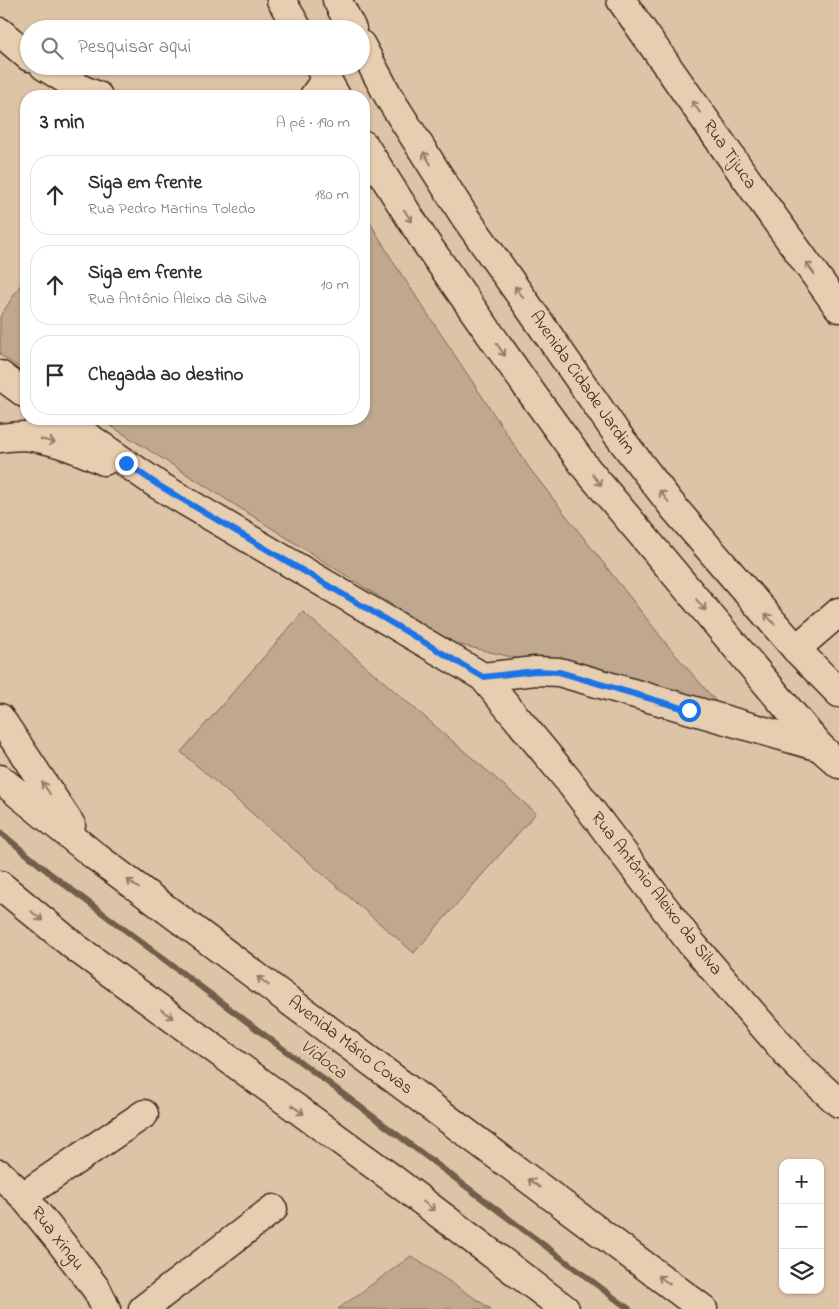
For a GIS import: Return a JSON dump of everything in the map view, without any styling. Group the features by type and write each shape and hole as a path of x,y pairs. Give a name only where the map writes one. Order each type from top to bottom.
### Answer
{"main road":[{"path":"281,0 293,20"},
{"path":"337,0 347,20"},
{"name":"Rua Tijuca","path":"622,0 839,308"},
{"path":"0,32 20,49"},
{"name":"Avenida Cidade Jardim","path":"370,62 390,99 465,217 617,434 674,508 796,650 839,693"},
{"path":"59,75 83,90"},
{"path":"370,154 426,243 586,468 829,755"},
{"path":"0,375 20,390"},
{"path":"71,425 158,485"},
{"path":"0,438 24,436 76,448 158,485"},
{"name":"Rua Antônio Aleixo da Silva","path":"158,485 483,677 568,780 690,942 797,1065 839,1103"},
{"path":"796,650 839,612"},
{"path":"483,677 535,671 559,672 829,755"},
{"path":"0,718 60,811 95,856"},
{"name":"Avenida Mário Covas","path":"0,779 95,856 704,1309"},
{"path":"0,885 75,947 389,1176 565,1309"},
{"path":"23,1196 144,1114"},
{"name":"Rua Xingu","path":"0,1174 23,1196 97,1290 106,1309"},
{"path":"143,1309 273,1209"}],"shaded area":[{"path":"370,222 394,263 530,469 668,646 720,706 452,643 109,425 370,425"},
{"path":"20,285 20,368 0,355 0,317"},
{"path":"303,612 536,813 414,953 181,752"},
{"path":"411,1256 491,1309 338,1309"}],"waterway":[{"name":"Vidoca","path":"0,832 52,875 629,1309"}],"route":[{"path":"126,463 158,485 483,677 535,671 559,672 689,710"}]}
